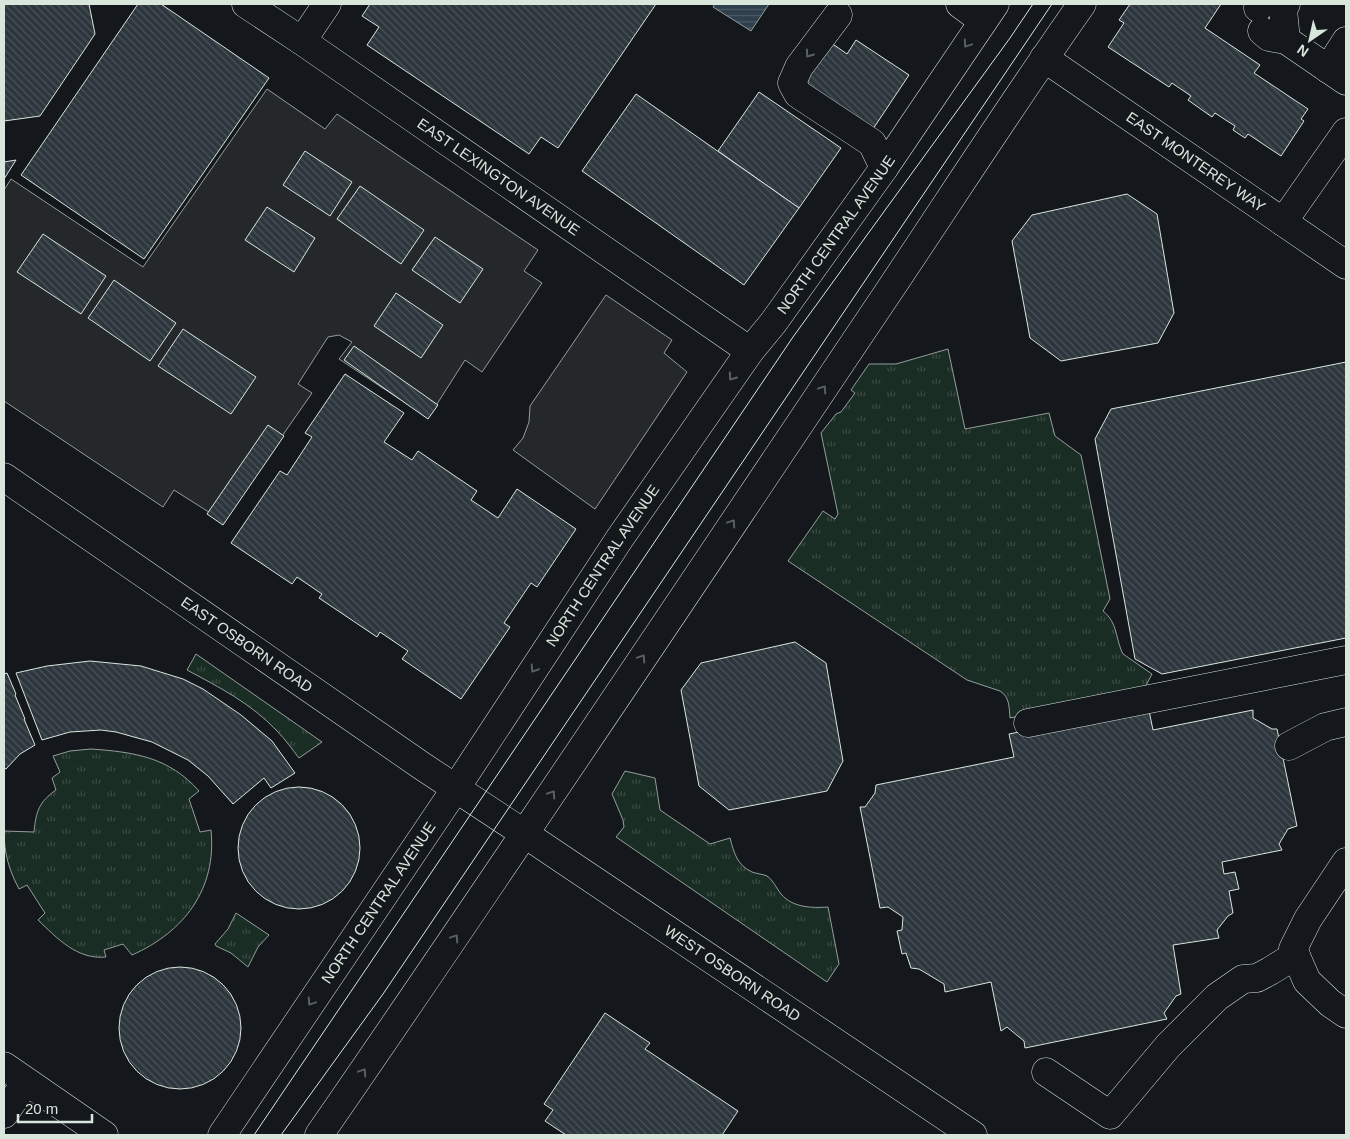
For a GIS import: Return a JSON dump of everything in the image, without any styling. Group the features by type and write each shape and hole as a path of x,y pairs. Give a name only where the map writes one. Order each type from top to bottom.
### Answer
{"main road":[{"name":"EAST LEXINGTON AVENUE","path":"246,4 750,351"},
{"path":"302,41 327,4"},
{"path":"960,4 989,12"},
{"path":"320,1135 525,834 1082,4"},
{"path":"1286,4 1283,10 1266,21 1337,75 1346,41"},
{"name":"NORTH CENTRAL AVENUE","path":"222,1135 456,788 620,538 750,351 773,323 884,168 989,12"},
{"path":"838,15 799,67 792,82 798,94 872,143 884,168"},
{"name":"EAST MONTEREY WAY","path":"1044,58 1346,265"},
{"path":"1283,222 1346,132"},
{"name":"EAST OSBORN ROAD","path":"4,477 492,811"},
{"path":"1028,723 1346,660"},
{"path":"1289,746 1325,727 1346,722"},
{"name":"WEST OSBORN ROAD","path":"492,811 973,1135"},
{"path":"1346,862 1308,919 1293,949 1307,982 1330,1003 1346,1014"},
{"path":"1046,1072 1110,1115 1168,1046 1217,997 1243,979 1257,978 1270,972 1296,954"},
{"path":"4,1066 104,1135"},
{"path":"4,1114 26,1082"},
{"path":"4,1132 8,1135"}],"green space":[{"path":"948,349 965,429 1049,413 1055,436 1081,455 1110,599 1103,611 1114,626 1123,654 1152,674 1143,691 1010,718 1006,696 1003,693 967,680 788,561 823,511 835,519 838,514 821,433 836,414 841,412 855,393 851,390 869,364 896,364"},
{"path":"196,654 322,742 299,758 280,734 257,712 187,670"},
{"path":"91,749 122,752 150,758 176,771 199,791 189,799 200,832 211,830 211,851 208,871 202,889 193,906 167,934 132,955 123,944 104,950 106,957 86,955 60,940 38,920 45,913 27,885 19,889 12,875 6,854 4,831 34,832 39,808 56,790 52,778 60,772 53,756 70,751"},
{"path":"625,771 655,778 660,810 710,844 730,838 735,854 743,866 752,872 767,876 786,899 797,905 828,907 839,964 827,982 616,837 624,827 612,794"},
{"path":"236,913 269,935 258,947 248,967 231,953 215,944 228,929"}],"shaded area":[{"path":"267,89 325,129 337,114 538,250 524,271 542,283 482,372 465,360 428,418 339,359 352,342 339,335 328,337 298,384 312,393 223,521 174,490 163,507 4,401 4,190 11,179 143,267"},
{"path":"606,295 672,340 664,353 687,372 595,509 513,450 523,438 529,422 530,406"}],"water":[{"path":"715,4 769,4 751,31 713,7"}],"building":[{"path":"4,4 89,4 95,34 40,116 4,121"},
{"path":"138,4 161,4 269,78 144,259 21,175"},
{"path":"370,4 656,4 558,148 541,137 529,154 367,45 379,27 362,16"},
{"path":"1130,4 1221,4 1205,28 1260,65 1254,73 1308,109 1301,119 1304,121 1281,156 1248,134 1245,138 1233,130 1235,126 1215,113 1212,117 1188,100 1191,96 1172,83 1169,87 1108,47 1124,23 1119,20"},
{"path":"827,40 847,54 856,40 909,75 871,132 798,83"},
{"path":"759,92 841,148 799,208 718,151"},
{"path":"636,94 799,208 744,285 582,171"},
{"path":"305,151 352,182 330,216 283,185"},
{"path":"16,160 4,179 4,162"},
{"path":"360,186 424,230 401,264 337,219"},
{"path":"1127,194 1157,214 1174,313 1158,343 1061,361 1030,338 1012,241 1032,215"},
{"path":"267,207 315,238 294,272 245,240"},
{"path":"43,234 106,276 81,314 17,272"},
{"path":"435,237 483,269 460,303 412,270"},
{"path":"114,280 176,323 150,361 88,318"},
{"path":"396,293 443,325 421,358 374,326"},
{"path":"183,329 256,377 231,414 158,366"},
{"path":"354,346 438,405 428,419 344,360"},
{"path":"1346,362 1346,638 1162,674 1135,659 1095,439 1111,409"},
{"path":"345,374 404,413 384,442 412,460 418,451 477,491 471,500 498,518 517,489 576,529 537,587 531,583 504,623 510,627 461,699 402,659 408,651 380,632 377,637 319,598 322,594 297,577 292,584 231,543 280,471 287,475 312,437 305,433"},
{"path":"268,425 284,436 223,525 207,514"},
{"path":"795,642 826,663 843,761 827,791 729,810 699,786 681,690 701,663"},
{"path":"90,661 141,666 183,679 203,689 241,715 272,741 295,773 271,788 264,778 233,804 208,776 188,760 152,742 101,730 70,732 42,740 16,673 47,666"},
{"path":"7,673 35,745 20,754 6,769 4,768 4,674"},
{"path":"1148,706 1153,730 1253,710 1253,718 1272,729 1277,729 1297,826 1288,829 1279,844 1282,850 1222,862 1224,874 1235,872 1239,889 1229,891 1233,913 1228,916 1217,930 1219,938 1173,945 1181,994 1176,996 1164,1013 1167,1019 1025,1048 1024,1041 1007,1027 1001,1031 991,982 945,992 944,984 919,969 911,968 906,953 902,954 897,931 902,930 903,917 888,907 880,908 860,807 865,807 875,793 876,785 1014,757 1009,734"},
{"path":"299,787 322,792 342,805 355,825 360,848 355,871 342,891 322,904 299,909 276,904 256,891 243,871 238,848 243,825 256,805 276,792"},
{"path":"180,967 203,972 223,985 236,1005 241,1028 236,1051 223,1071 203,1084 180,1089 157,1084 137,1071 124,1051 119,1028 124,1005 137,985 157,972"},
{"path":"605,1013 650,1043 645,1049 738,1111 722,1135 566,1135 545,1121 553,1110 544,1104"}],"tram line":[{"path":"254,1135 793,337 1033,4"},
{"path":"281,1135 383,994 1052,4"}]}
